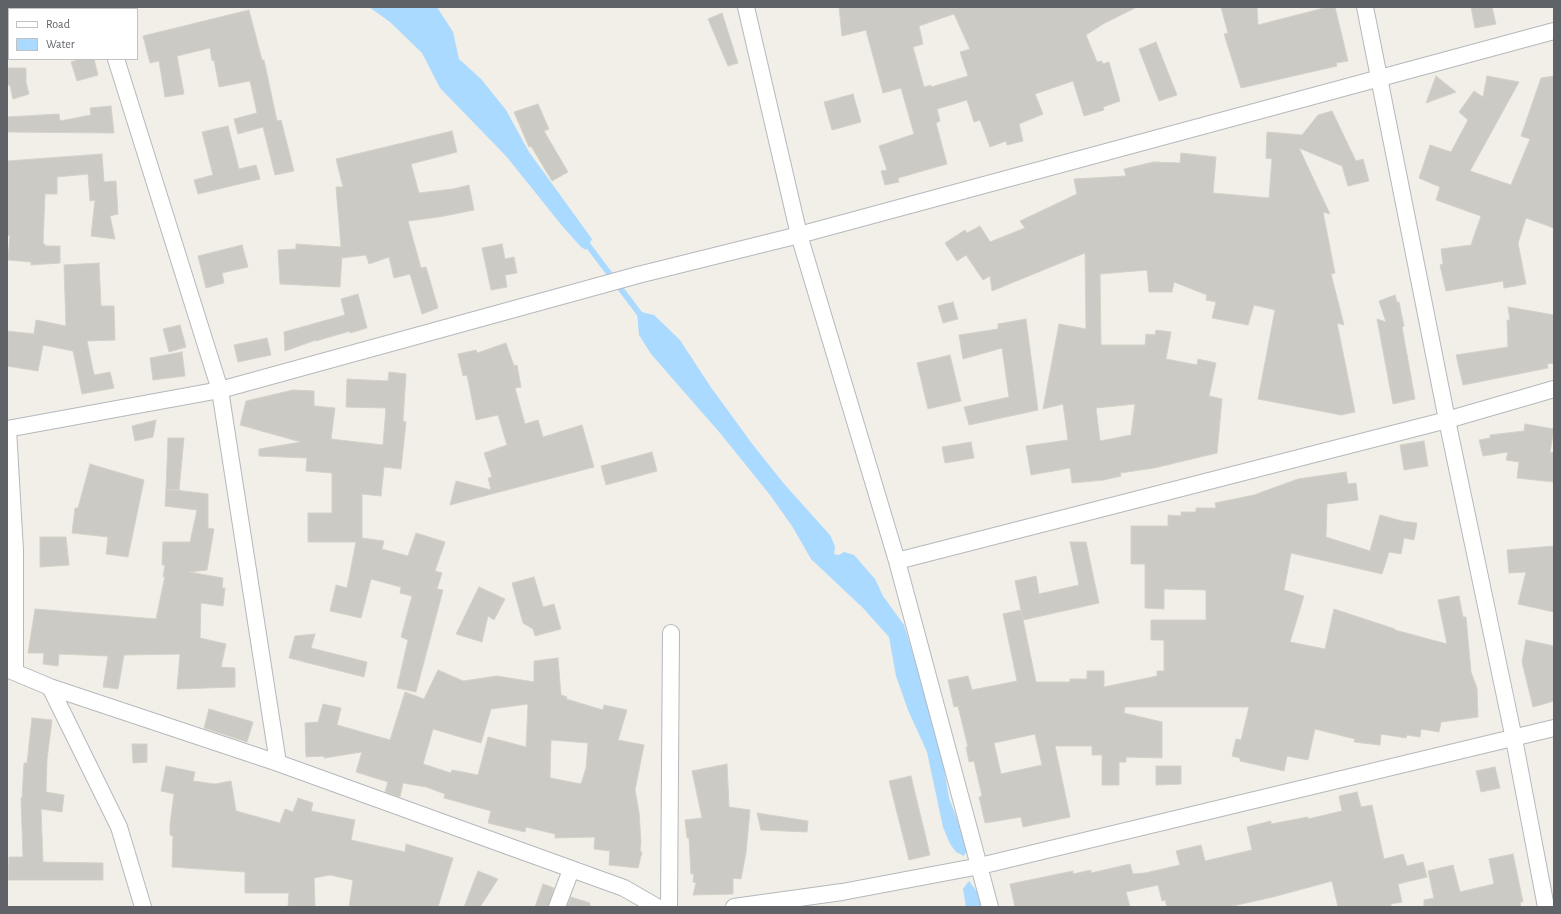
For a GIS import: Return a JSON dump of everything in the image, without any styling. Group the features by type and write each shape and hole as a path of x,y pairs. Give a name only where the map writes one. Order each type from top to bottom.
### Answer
{"street":[{"path":"746,7 799,235 897,560 990,907"},
{"path":"1365,7 1514,739 1546,907"},
{"path":"657,907 624,888 278,763 50,687 11,670 15,551 8,429 220,390 638,275 799,235 1554,31"},
{"path":"116,60 220,390 278,763"},
{"path":"897,560 1448,420 1554,389"},
{"path":"669,907 670,633"},
{"path":"50,687 119,827 143,907"},
{"path":"734,907 842,892 980,866 1514,739 1554,728"},
{"path":"557,907 571,870"}],"water":[{"path":"369,7 437,7 453,32 459,59 481,79 506,110 529,152 592,239 586,250 581,247 563,227 506,156 440,88 422,53 390,22"},
{"path":"637,311 654,315 680,340 710,386 753,445 785,485 830,535 835,546 834,554 839,555 844,552 854,555 875,579 883,596 904,625 939,739 949,798 967,850 964,856 956,852 950,844 943,827 927,752 908,710 896,676 889,637 863,608 811,559 792,526 770,495 720,433 651,354 639,335"},
{"path":"969,881 978,893 982,907 966,907 963,889"}],"building":[{"path":"839,7 1137,7 1103,24 1086,35 1097,62 1102,61 1103,64 1109,62 1120,101 1103,107 1104,110 1084,116 1073,81 1035,94 1043,114 1019,124 1023,141 1007,145 1006,141 990,147 980,120 974,122 967,100 937,109 940,121 936,123 947,164 898,178 899,182 885,185 881,171 887,170 879,146 914,134 901,88 883,93 866,30 842,36","holes":["954,14 970,49 960,52 968,76 931,87 931,85 924,87 913,47 923,44 919,26"]},
{"path":"1221,7 1257,7 1258,25 1328,7 1335,7 1348,61 1336,63 1337,66 1241,88 1224,34 1228,33"},
{"path":"1471,7 1492,7 1496,24 1475,28"},
{"path":"249,10 262,60 264,60 277,121 281,120 294,171 275,175 263,127 238,134 234,119 257,113 250,81 219,87 210,48 177,56 184,94 165,97 159,61 150,63 143,36"},
{"path":"722,13 738,63 728,66 708,19"},
{"path":"1156,42 1177,95 1159,101 1139,49"},
{"path":"78,60 94,60 98,75 77,81 71,62"},
{"path":"7,68 26,68 26,82 29,94 13,99 10,85 7,85"},
{"path":"1436,76 1456,92 1426,103"},
{"path":"1487,76 1519,82 1470,171 1511,185 1530,139 1521,136 1541,78 1554,76 1554,228 1526,218 1518,243 1526,284 1504,288 1503,281 1446,291 1440,265 1443,264 1441,249 1471,245 1481,216 1436,200 1440,187 1419,178 1430,145 1451,152 1468,120 1459,112 1474,91 1483,97"},
{"path":"853,94 861,122 832,130 824,102"},
{"path":"538,104 549,129 544,131 568,172 552,181 531,146 529,147 514,112"},
{"path":"111,106 114,133 7,132 7,117 59,114 60,121 91,115 90,108"},
{"path":"1332,111 1356,161 1363,159 1369,181 1348,186 1342,166 1299,148 1330,214 1323,212 1335,273 1331,274 1344,325 1337,323 1355,412 1341,415 1258,399 1275,310 1254,305 1248,325 1212,318 1216,302 1206,300 1207,295 1174,282 1172,292 1149,292 1147,270 1100,274 1101,345 1145,345 1146,334 1155,335 1156,330 1171,332 1166,359 1197,365 1198,359 1216,363 1209,396 1222,399 1217,453 1154,468 1120,473 1121,476 1104,480 1072,483 1070,468 1031,475 1026,446 1068,440 1063,404 1043,409 1059,324 1086,329 1085,253 992,291 990,276 983,280 966,255 957,261 945,243 965,230 967,233 980,226 990,242 1025,228 1020,221 1077,194 1074,179 1126,176 1124,169 1153,162 1180,163 1181,153 1216,157 1213,193 1269,198 1272,159 1266,158 1267,132 1302,135 1318,115","holes":["1135,404 1131,435 1100,441 1096,408"]},
{"path":"228,126 239,169 256,165 260,179 198,194 194,180 213,175 202,132"},
{"path":"452,131 457,152 411,164 419,193 453,189 469,185 474,210 408,221 421,268 426,267 438,308 422,314 410,274 394,278 389,257 369,264 366,255 342,258 342,255 340,287 280,284 278,250 296,249 296,244 341,247 336,187 343,187 336,159"},
{"path":"102,154 104,182 116,181 118,214 110,216 115,239 91,236 95,200 90,201 88,174 57,177 57,194 45,194 43,244 45,244 45,246 60,246 60,263 31,265 31,262 8,260 10,235 7,236 7,161"},
{"path":"502,244 505,259 514,257 517,273 505,275 507,287 491,290 482,248"},
{"path":"242,245 248,267 222,273 224,283 206,288 198,256"},
{"path":"99,263 101,306 114,306 115,340 87,341 94,375 110,372 114,388 82,394 73,351 43,345 38,371 7,366 7,331 34,334 36,320 66,326 64,265"},
{"path":"358,294 367,328 316,340 285,351 284,332 345,315 341,299"},
{"path":"1395,295 1397,302 1399,302 1404,326 1402,327 1415,399 1393,404 1377,319 1386,322 1379,301"},
{"path":"953,302 958,319 943,323 938,306"},
{"path":"1508,307 1554,315 1554,363 1547,364 1548,368 1463,385 1456,355 1508,347 1507,320 1510,320"},
{"path":"1026,319 1038,410 969,425 964,407 1009,397 1002,348 963,359 959,335 998,329 998,324"},
{"path":"180,325 186,347 169,352 163,329"},
{"path":"267,338 271,355 238,362 234,345"},
{"path":"506,343 514,366 517,365 521,387 515,388 525,424 538,420 543,437 582,425 594,467 450,505 456,481 491,490 488,478 492,477 484,453 507,445 498,415 476,420 467,375 463,376 458,354 476,350 477,353"},
{"path":"182,352 185,376 153,380 150,358"},
{"path":"950,355 961,401 928,409 917,363"},
{"path":"389,372 406,374 403,421 406,422 401,469 384,467 381,496 362,494 362,538 384,541 382,549 408,556 416,533 445,542 435,571 442,573 437,589 443,590 416,692 397,688 408,640 401,637 412,596 400,593 401,587 371,579 361,618 330,611 336,585 347,588 356,542 308,542 308,513 332,513 332,473 306,471 307,458 259,456 259,449 301,442 240,425 246,401 293,390 314,391 314,406 335,408 331,439 383,445 386,408 346,407 347,379 388,381"},
{"path":"156,420 153,437 135,441 132,426"},
{"path":"1525,424 1554,429 1550,452 1554,453 1554,482 1517,478 1519,462 1506,460 1508,452 1483,456 1479,440 1490,438 1490,435 1524,431"},
{"path":"168,438 184,438 179,490 166,489"},
{"path":"1424,441 1428,466 1404,470 1400,445"},
{"path":"971,442 974,458 945,463 942,447"},
{"path":"652,452 657,471 606,485 601,466"},
{"path":"90,464 144,480 128,557 106,554 108,537 72,533 75,508 78,508"},
{"path":"1346,472 1348,484 1356,483 1358,500 1327,504 1326,537 1370,551 1380,515 1402,521 1417,523 1414,540 1404,538 1401,554 1389,552 1382,574 1291,553 1284,590 1304,596 1290,642 1325,649 1334,609 1395,630 1447,644 1438,600 1459,596 1463,617 1466,617 1471,672 1477,688 1478,717 1441,722 1439,732 1421,729 1420,737 1407,735 1406,738 1381,734 1380,745 1354,742 1355,739 1315,729 1308,760 1287,756 1284,771 1240,761 1240,758 1232,756 1236,739 1241,740 1249,707 1125,707 1124,713 1162,722 1162,758 1126,757 1126,762 1119,762 1119,785 1102,785 1102,755 1092,755 1092,746 1055,746 1070,817 1023,827 1021,817 985,823 979,797 982,796 974,761 969,762 966,747 968,747 958,706 954,707 948,680 968,676 972,690 1017,681 1003,614 1021,610 1036,682 1070,682 1070,679 1087,679 1087,671 1104,671 1104,687 1157,676 1157,671 1164,671 1164,640 1151,640 1151,620 1206,620 1206,590 1164,589 1164,609 1145,608 1145,564 1131,564 1131,526 1168,526 1168,515 1181,516 1181,512 1196,512 1196,508 1216,508 1215,503 1254,495 1298,479","holes":["1035,734 1042,765 1001,774 994,743"]},
{"path":"166,489 208,494 208,528 214,529 207,570 189,572 223,578 222,588 225,588 223,606 201,603 200,638 226,644 221,667 235,668 235,687 177,689 180,654 124,655 118,689 103,687 108,656 59,654 58,666 43,664 44,653 28,653 35,609 156,619 165,576 163,577 165,565 162,565 163,542 190,542 197,510 165,506"},
{"path":"40,537 66,537 69,565 40,567"},
{"path":"1070,542 1086,542 1099,603 1023,620 1015,581 1036,576 1039,594 1079,585"},
{"path":"1554,546 1554,612 1518,604 1526,572 1509,573 1507,550"},
{"path":"534,577 543,607 554,604 561,629 535,636 533,629 523,623 512,583"},
{"path":"479,587 505,599 494,620 488,616 482,642 456,634"},
{"path":"315,634 311,648 367,662 364,677 289,658 295,636"},
{"path":"1526,640 1554,646 1554,701 1533,707 1522,662"},
{"path":"558,658 561,695 567,697 566,699 603,710 604,705 627,710 618,740 644,745 635,790 639,812 641,842 640,851 642,852 638,868 609,865 610,851 594,849 595,837 555,838 555,834 526,827 525,832 488,823 491,811 444,798 445,794 426,787 403,783 400,797 385,792 388,782 356,772 362,752 324,758 324,756 306,757 305,723 318,722 323,704 341,708 337,725 390,740 405,692 424,699 438,670 463,681 497,676 534,682 534,661","holes":["528,704 526,747 488,737 478,775 452,770 451,773 423,764 433,729 481,743 491,709","551,740 588,743 586,768 581,784 550,778"]},
{"path":"209,709 253,722 247,742 204,728"},
{"path":"32,718 52,720 47,759 46,792 64,795 62,812 41,809 43,862 103,863 103,880 8,880 9,857 23,857 21,798 24,763 27,763"},
{"path":"132,744 147,744 147,762 133,763"},
{"path":"727,764 729,807 750,810 746,853 741,879 733,878 733,894 693,895 696,883 693,882 694,874 691,874 689,838 687,838 685,820 702,818 692,771"},
{"path":"166,766 195,772 193,781 215,784 231,781 236,811 280,823 285,809 293,812 298,798 313,803 311,811 355,820 351,840 405,852 406,844 453,858 438,907 349,907 353,880 330,875 314,878 315,907 288,907 289,893 245,893 245,872 172,867 173,836 170,835 170,824 174,794 161,791"},
{"path":"1156,766 1181,766 1181,784 1156,785"},
{"path":"1495,767 1500,788 1481,792 1476,771"},
{"path":"911,776 930,855 909,860 889,781"},
{"path":"1357,792 1361,807 1372,805 1384,859 1403,854 1407,866 1423,862 1427,877 1398,884 1402,902 1391,904 1391,907 1338,907 1332,881 1273,897 1228,907 1167,907 1165,900 1162,901 1158,885 1126,892 1130,907 1015,907 1010,884 1073,871 1073,874 1091,870 1091,873 1130,864 1133,874 1145,873 1180,865 1176,851 1201,845 1205,861 1252,850 1247,827 1271,821 1271,824 1308,817 1308,819 1342,811 1339,796"},
{"path":"757,813 808,821 807,832 761,830"},
{"path":"1513,854 1523,902 1520,902 1521,907 1424,907 1424,900 1434,898 1428,871 1453,865 1460,892 1494,884 1489,859"},
{"path":"478,871 498,879 480,907 464,907"},
{"path":"543,884 554,888 548,907 535,907"},
{"path":"571,897 590,903 590,907 567,907"}],"waterway":[{"path":"584,240 642,317"}]}
